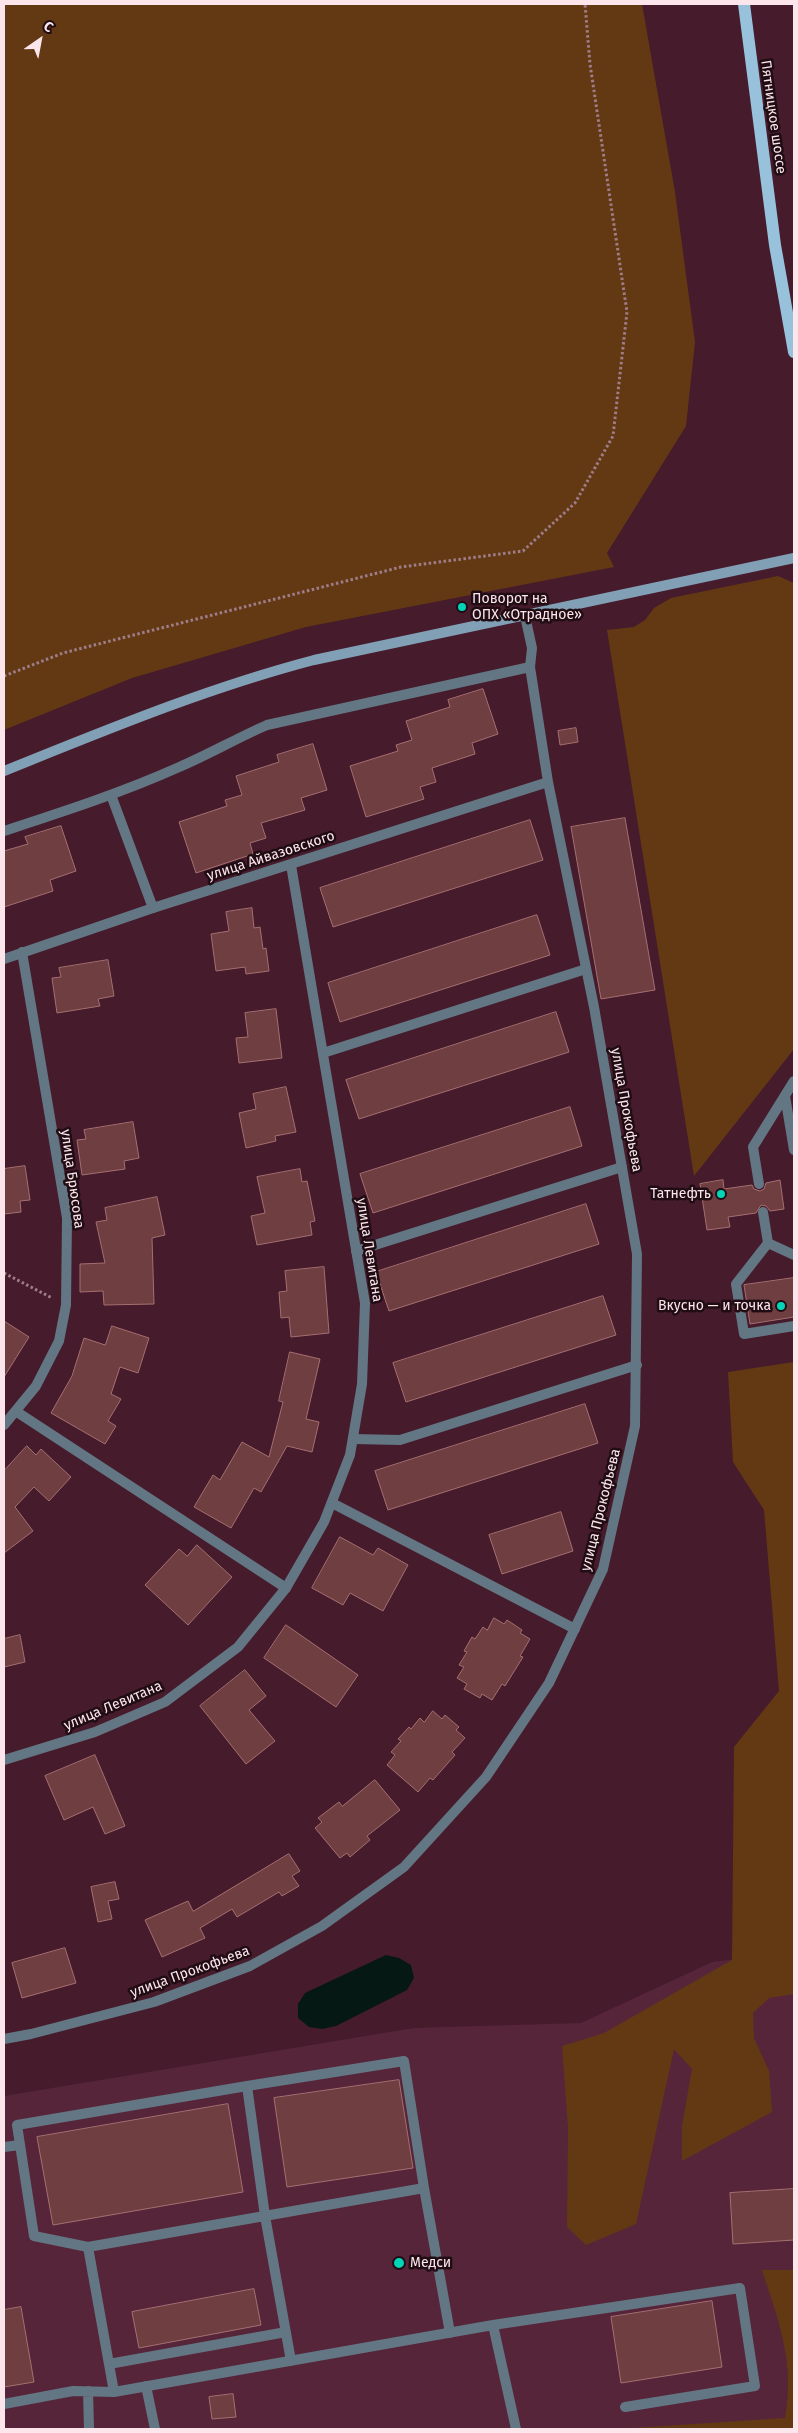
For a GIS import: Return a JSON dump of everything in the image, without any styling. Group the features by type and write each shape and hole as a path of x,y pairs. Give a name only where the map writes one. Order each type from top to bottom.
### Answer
{"main road":[{"name":"Пятницкое шоссе","path":"744,4 775,245 794,352"}],"street":[{"path":"4,771 165,706 248,678 314,660 794,558"},
{"name":"улица Прокофьева","path":"4,2038 31,2034 154,2002 250,1966 322,1926 404,1866 486,1777 549,1683 603,1569 636,1426 637,1254 586,969 548,782 530,666 532,648 525,616"},
{"path":"4,831 111,795 179,768 234,739 267,725 530,666"},
{"name":"улица Айвазовского","path":"4,959 153,908 548,782"},
{"path":"111,795 153,908"},
{"name":"улица Левитана","path":"4,1760 94,1732 165,1702 238,1647 286,1588 324,1522 350,1455 362,1384 365,1303 291,865"},
{"name":"улица Брюсова","path":"4,1425 17,1412 36,1386 59,1341 66,1305 67,1218 22,952"},
{"path":"323,1054 586,969"},
{"path":"759,1184 753,1147 794,1081"},
{"path":"785,1096 794,1150"},
{"path":"356,1251 622,1167"},
{"path":"763,1212 768,1242 736,1284 744,1334 794,1326"},
{"path":"768,1242 794,1255"},
{"path":"353,1439 400,1440 637,1365"},
{"path":"17,1412 286,1588"},
{"path":"332,1503 575,1629"},
{"path":"424,2188 88,2246 34,2236 17,2125 404,2061 450,2333"},
{"path":"247,2086 265,2216 291,2361"},
{"path":"4,2147 20,2145"},
{"path":"88,2246 114,2392"},
{"path":"4,2404 73,2391 114,2392 493,2325 740,2288 755,2386 625,2406"},
{"path":"493,2325 516,2429"},
{"path":"109,2364 286,2332"},
{"path":"146,2386 155,2429"},
{"path":"88,2392 89,2429"}],"path":[{"path":"4,676 63,653 401,567 523,551 576,503 613,436 627,312 590,64 585,4"},
{"path":"4,1273 66,1305"}],"shaded area":[{"path":"4,4 642,4 675,192 695,342 686,426 607,553 614,567 306,627 132,678 4,730"},
{"path":"778,576 794,583 794,1049 694,1176 607,630 634,627 645,620 654,608 671,598"},
{"path":"794,1362 794,1994 769,1998 753,2013 754,2038 769,2071 772,2112 682,2161 682,2126 692,2069 674,2049 636,2224 586,2245 567,2227 568,2127 562,2046 604,2033 732,1960 734,1747 779,1691 764,1510 733,1462 728,1372"},
{"name":"Медси","path":"794,1952 794,2429 4,2429 4,2096 414,2028 581,2023 712,1962"},
{"path":"386,1955 399,1958 411,1965 414,1978 407,1990 336,2026 322,2029 309,2027 298,2018 298,2004 305,1993"},
{"path":"762,2270 794,2270 794,2429 618,2429 785,2418 788,2398 787,2360 784,2342"}],"building":[{"path":"483,689 498,734 472,743 475,754 432,768 436,782 420,787 424,799 366,817 350,766 398,751 396,745 412,740 406,721 450,707 448,700"},
{"path":"576,728 578,742 560,745 558,731"},
{"path":"313,744 327,790 301,798 305,810 261,823 266,838 250,843 253,854 196,873 179,822 227,806 225,800 242,795 236,776 279,762 277,755"},
{"path":"625,818 655,990 601,999 571,827"},
{"path":"530,820 543,860 333,927 320,888"},
{"path":"61,826 76,871 50,880 53,891 4,907 4,851 28,844 25,837"},
{"path":"252,908 254,928 260,927 263,949 266,948 269,971 246,974 245,967 216,971 211,934 229,931 226,912"},
{"path":"537,915 550,955 340,1022 328,983"},
{"path":"108,960 114,996 98,999 100,1006 57,1013 52,978 61,977 59,968"},
{"path":"276,1009 282,1058 239,1063 236,1038 248,1037 245,1013"},
{"path":"556,1012 569,1052 359,1119 346,1080"},
{"path":"286,1087 296,1132 275,1136 276,1141 246,1148 239,1113 256,1109 253,1094"},
{"path":"570,1107 582,1146 373,1213 360,1174"},
{"path":"133,1122 139,1158 124,1161 125,1169 82,1175 77,1140 86,1139 84,1130"},
{"path":"25,1166 30,1200 20,1201 21,1212 4,1214 4,1169"},
{"path":"300,1169 302,1182 307,1181 315,1221 310,1222 312,1235 257,1245 251,1216 265,1213 257,1177"},
{"path":"723,1180 724,1189 752,1185 754,1189 760,1191 764,1189 766,1183 780,1180 784,1209 770,1211 766,1206 761,1205 756,1213 728,1217 730,1227 707,1230 700,1184"},
{"path":"157,1197 165,1235 152,1238 154,1304 104,1305 103,1291 80,1292 80,1264 105,1263 96,1222 107,1220 105,1208"},
{"path":"586,1204 599,1244 389,1311 376,1272"},
{"path":"324,1267 329,1333 291,1337 289,1317 281,1318 279,1292 287,1291 285,1271"},
{"path":"794,1278 794,1317 750,1324 744,1285"},
{"path":"603,1296 616,1335 406,1402 393,1363"},
{"path":"4,1321 29,1337 4,1377"},
{"path":"112,1326 149,1338 138,1373 120,1367 111,1394 121,1399 108,1421 116,1426 105,1444 51,1413 72,1376 84,1338 105,1345"},
{"path":"290,1352 320,1359 306,1419 319,1422 312,1452 287,1446 261,1492 254,1488 231,1528 194,1507 213,1475 220,1480 242,1442 269,1457 283,1402 279,1401"},
{"path":"585,1404 598,1443 388,1510 375,1471"},
{"path":"27,1446 36,1455 41,1449 71,1477 49,1501 34,1487 15,1507 33,1531 4,1553 4,1471"},
{"path":"561,1512 573,1551 502,1574 489,1535"},
{"path":"340,1537 373,1555 378,1548 408,1565 383,1611 350,1593 343,1605 312,1588"},
{"path":"197,1545 232,1577 188,1625 145,1585 179,1549 187,1556"},
{"path":"494,1618 504,1624 507,1620 522,1630 520,1633 530,1639 520,1656 523,1657 505,1686 502,1684 492,1700 482,1694 480,1698 464,1689 467,1684 457,1678 464,1667 459,1665 467,1652 464,1651 472,1637 475,1639 483,1627 487,1630"},
{"path":"286,1625 358,1675 336,1707 264,1658"},
{"path":"20,1635 25,1662 4,1667 4,1639"},
{"path":"245,1670 266,1696 249,1710 275,1741 246,1764 200,1706"},
{"path":"433,1711 442,1719 445,1715 459,1727 456,1730 465,1738 452,1752 455,1755 433,1780 430,1778 418,1792 387,1765 395,1755 391,1752 401,1741 398,1739 409,1727 411,1729 420,1718 424,1722"},
{"path":"95,1755 125,1826 105,1834 93,1807 64,1820 45,1776"},
{"path":"375,1780 400,1810 367,1836 370,1840 350,1857 347,1853 340,1858 315,1828 322,1822 318,1818 339,1802 342,1806"},
{"path":"289,1854 300,1871 292,1876 299,1886 282,1896 279,1892 237,1917 232,1909 200,1928 205,1938 162,1957 145,1920 188,1901 193,1911"},
{"path":"115,1882 119,1899 108,1901 112,1919 98,1922 91,1887"},
{"path":"65,1948 76,1983 22,1998 12,1963"},
{"path":"399,2080 413,2168 287,2187 274,2098"},
{"path":"228,2104 243,2192 53,2225 37,2137"},
{"path":"794,2189 794,2240 733,2244 730,2193"},
{"path":"254,2289 261,2325 139,2348 132,2312"},
{"path":"712,2301 722,2367 621,2383 611,2317"},
{"path":"21,2307 34,2382 4,2387 4,2310"},
{"path":"233,2394 236,2417 212,2419 209,2397"}],"place":[{"name":"Поворот на ОПХ «Отрадное»","path":"462,607"},
{"name":"Татнефть","path":"721,1194"},
{"name":"Вкусно — и точка","path":"781,1306"},
{"name":"Медси","path":"399,2263"}]}
